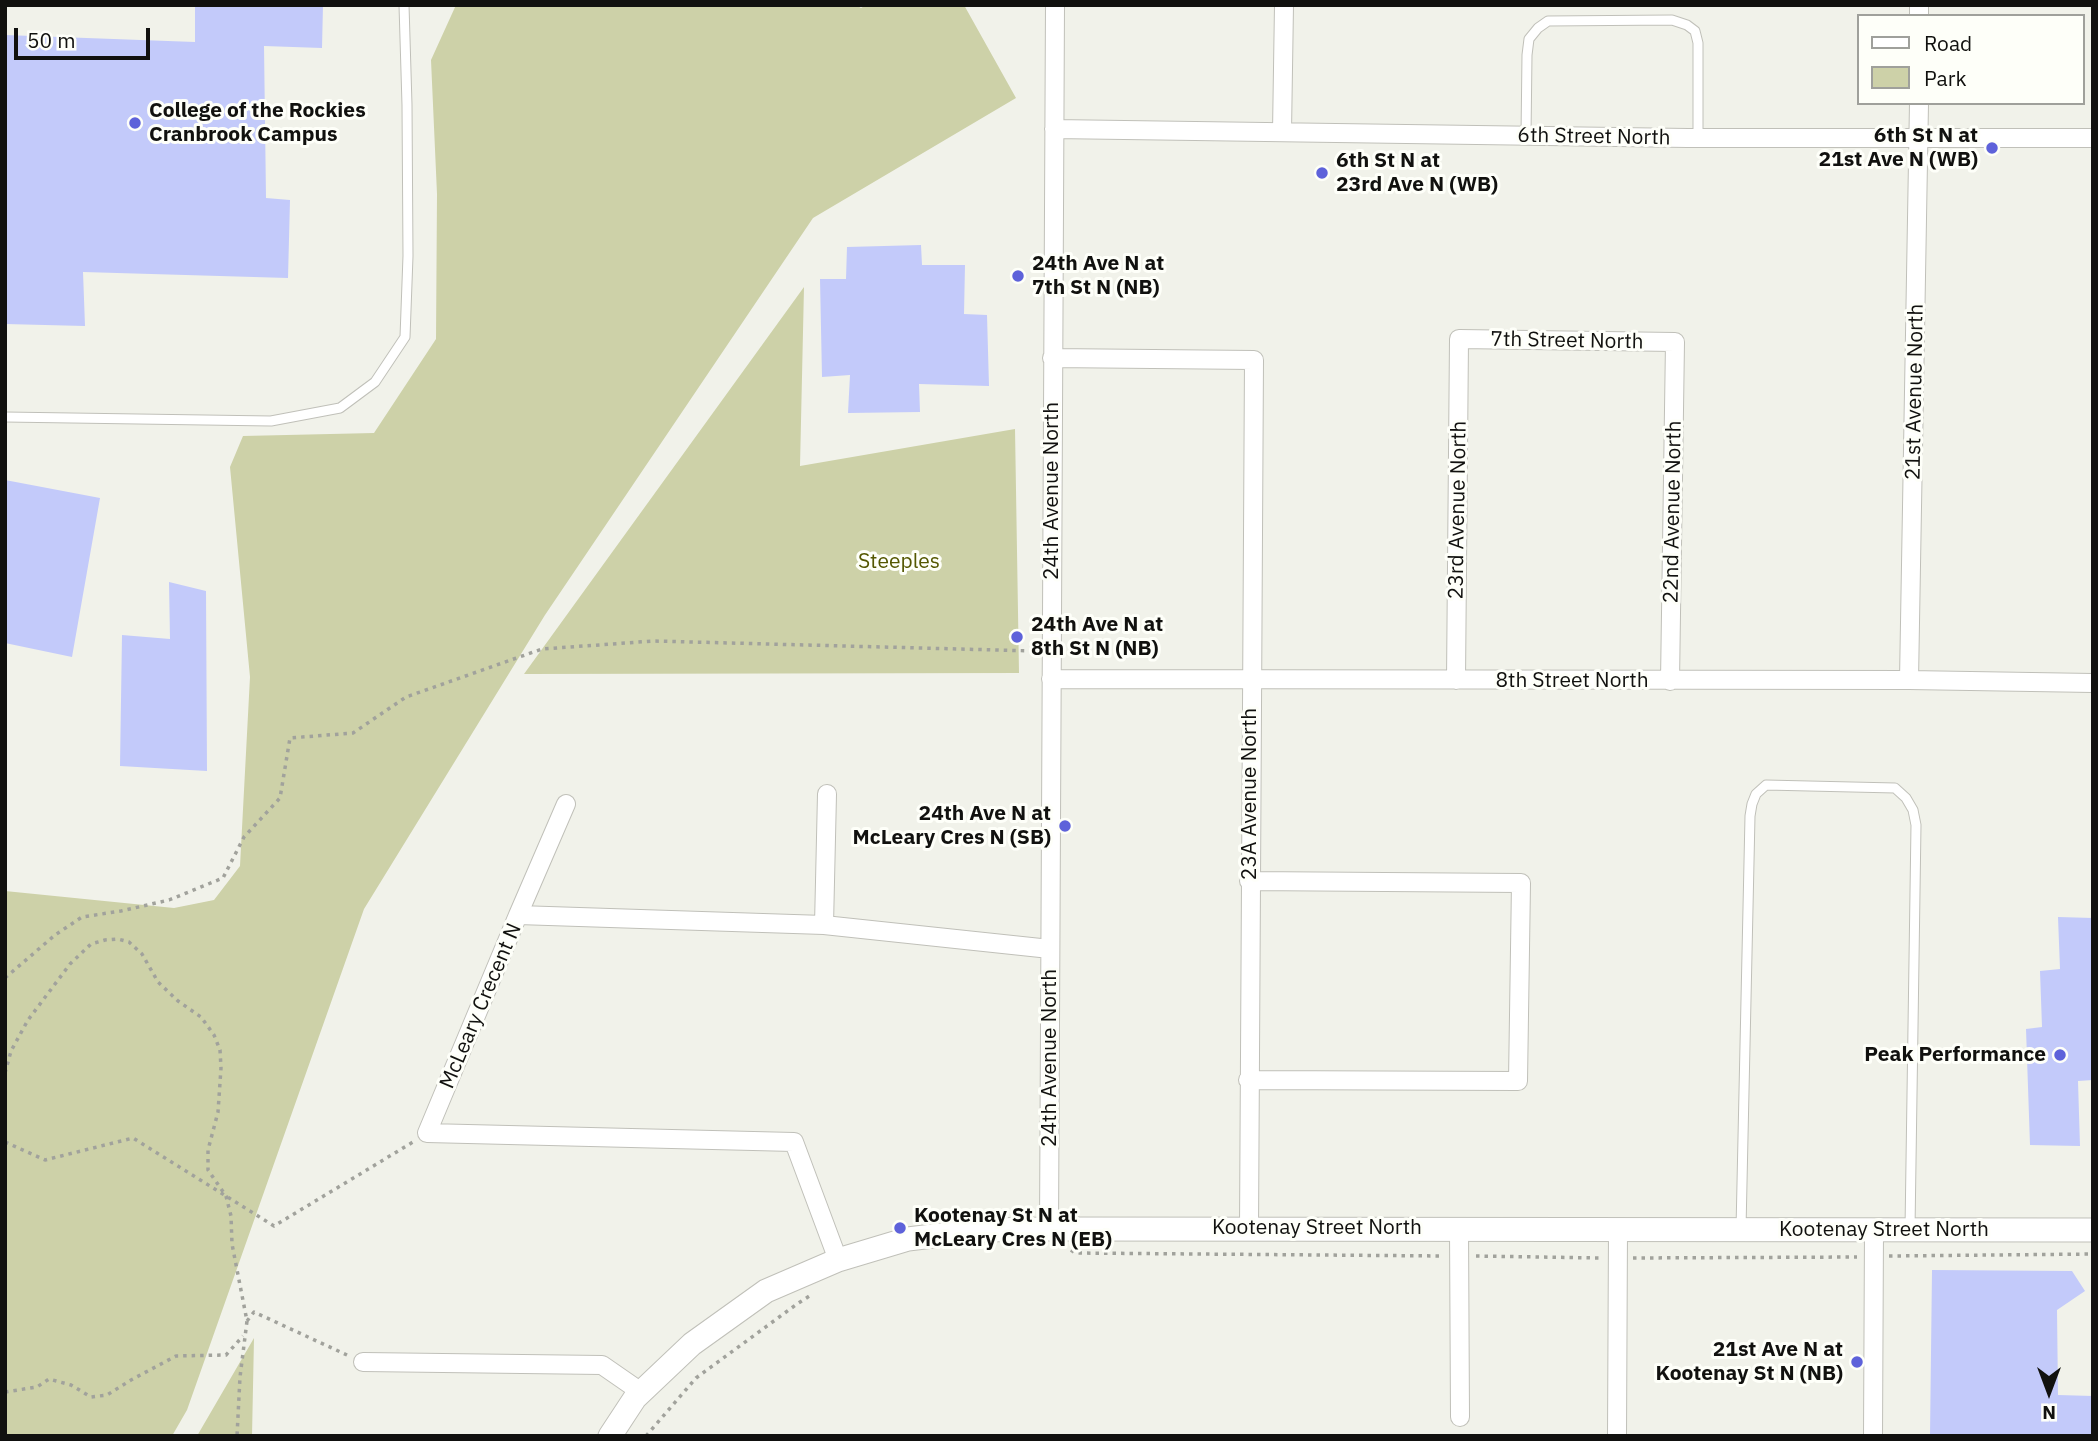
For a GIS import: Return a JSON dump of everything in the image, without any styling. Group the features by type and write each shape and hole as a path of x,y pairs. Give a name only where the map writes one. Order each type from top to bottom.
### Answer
{"street":[{"name":"24th Avenue North","path":"1049,1229 1055,5"},
{"path":"1282,132 1284,5"},
{"name":"21st Avenue North","path":"1909,680 1919,105"},
{"name":"6th Street North","path":"1054,129 1698,138 2093,138"},
{"name":"7th Street North","path":"1459,340 1675,342"},
{"name":"23rd Avenue North","path":"1456,680 1459,340"},
{"name":"22nd Avenue North","path":"1670,681 1675,342"},
{"name":"23A Avenue North","path":"1052,358 1254,360 1250,679 1249,1228"},
{"name":"8th Street North","path":"1051,679 1909,680 2093,683"},
{"path":"824,925 827,793"},
{"path":"518,915 566,804"},
{"path":"1248,1080 1518,1081 1521,883 1249,881"},
{"name":"McLeary Crecent N","path":"427,1133 518,915 824,925 1050,949"},
{"path":"427,1133 794,1142 838,1260"},
{"path":"1459,1228 1461,1417"},
{"name":"Kootenay Street North","path":"610,1436 641,1392 692,1344 766,1291 838,1260 908,1239 983,1230 1049,1229 2093,1230"},
{"path":"1617,1436 1618,1230"},
{"path":"1873,1436 1874,1230"},
{"path":"363,1362 602,1365 641,1392"}],"lane":[{"path":"5,417 271,421 340,408 375,382 405,337 408,256 404,5"},
{"path":"1526,136 1527,55 1529,39 1538,28 1548,21 1672,20 1695,31 1698,43 1698,138"},
{"path":"1741,1230 1750,816 1756,793 1766,785 1895,788 1906,798 1913,810 1916,825 1910,1230"}],"path":[{"path":"5,978 55,935 82,917 169,900 222,878 244,837 281,798 290,738 353,733 407,697 542,649 653,641 1051,651"},
{"path":"5,1073 11,1051 28,1020 70,964 91,944 105,940 129,942 142,954 158,982 178,1001 201,1017 214,1035 220,1050 221,1068 218,1112 208,1150 208,1170 226,1196 247,1321 240,1377 237,1436"},
{"path":"5,1142 45,1160 133,1138 274,1226 427,1133"},
{"path":"1049,1229 1075,1253 1618,1258 2093,1254"},
{"path":"646,1436 696,1378 819,1291"},
{"path":"5,1392 37,1387 49,1379 71,1385 91,1397 107,1395 176,1356 226,1355 242,1339 247,1321 254,1312 363,1362"}],"green space":[{"path":"456,5 856,5 861,8 866,5 964,5 1016,98 813,218 545,615 364,909 187,1410 172,1436 5,1436 5,891 174,908 214,900 240,866 250,677 230,467 243,436 374,433 436,339 437,194 431,60"},
{"name":"Steeples","path":"804,287 800,466 1015,429 1019,673 524,674"},
{"path":"254,1338 252,1436 197,1436"}],"building":[{"name":"College of the Rockies Cranbrook Campus","path":"195,5 323,5 322,48 264,46 266,198 290,200 288,278 83,272 85,326 5,324 5,35 195,42"},
{"path":"921,245 922,265 965,265 964,314 987,315 989,386 919,384 920,412 848,413 850,375 822,377 820,279 846,279 847,247"},
{"path":"5,480 100,498 72,657 5,643"},
{"path":"169,582 206,591 207,771 120,766 122,635 170,639"},
{"name":"Peak Performance","path":"2058,917 2093,918 2093,1080 2078,1081 2080,1146 2030,1145 2026,1029 2042,1027 2040,971 2060,969"},
{"path":"1932,1270 2072,1271 2085,1291 2057,1310 2058,1395 2093,1396 2093,1436 1930,1436"}],"place":[{"name":"College of the Rockies Cranbrook Campus","path":"135,123"},
{"name":"6th St N at 21st Ave N (WB)","path":"1992,148"},
{"name":"6th St N at 23rd Ave N (WB)","path":"1322,173"},
{"name":"24th Ave N at 7th St N (NB)","path":"1018,276"},
{"name":"24th Ave N at 8th St N (NB)","path":"1017,637"},
{"name":"24th Ave N at McLeary Cres N (SB)","path":"1065,826"},
{"name":"Peak Performance","path":"2060,1055"},
{"name":"Kootenay St N at McLeary Cres N (EB)","path":"900,1228"},
{"name":"21st Ave N at Kootenay St N (NB)","path":"1857,1362"}]}
